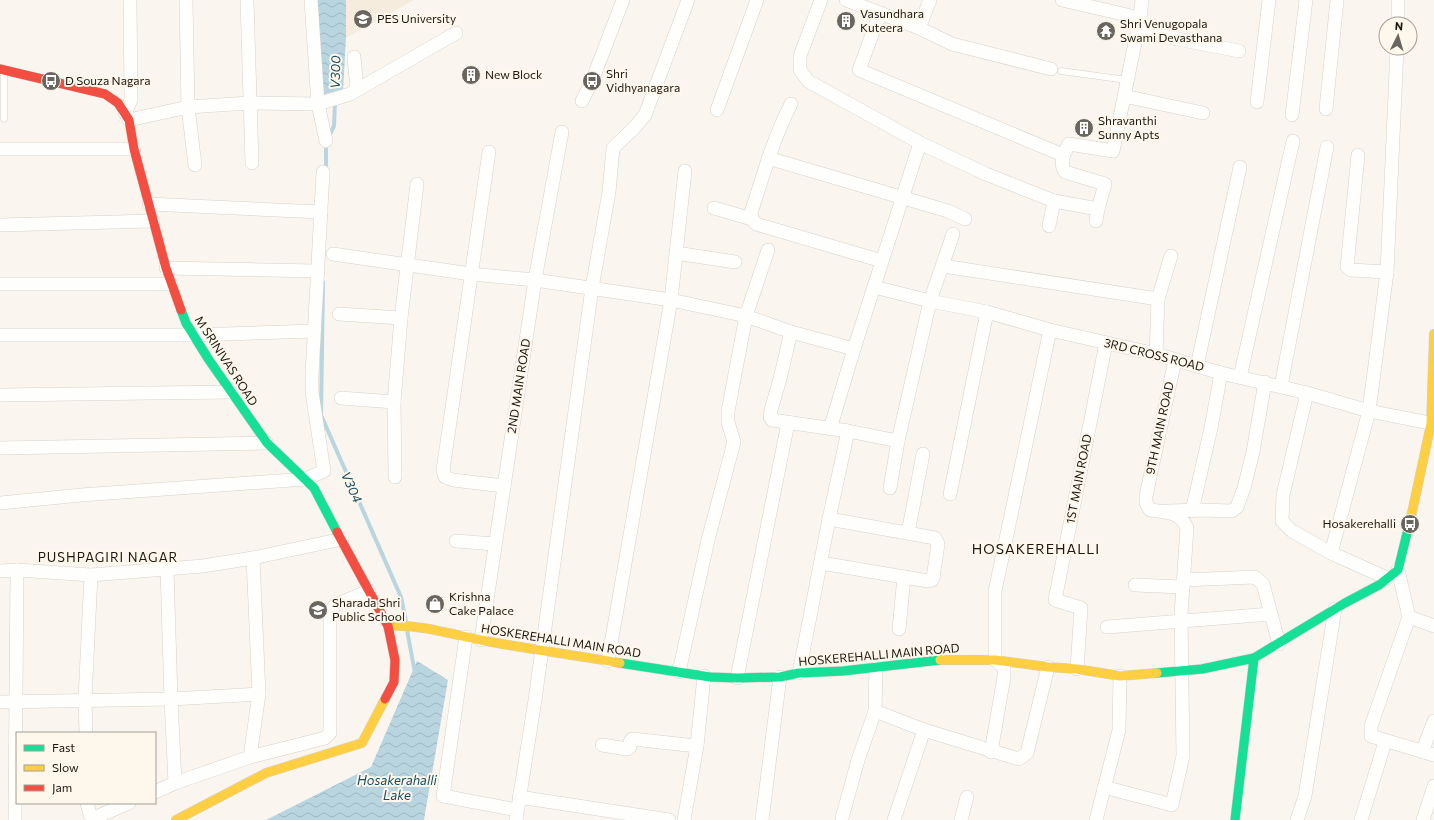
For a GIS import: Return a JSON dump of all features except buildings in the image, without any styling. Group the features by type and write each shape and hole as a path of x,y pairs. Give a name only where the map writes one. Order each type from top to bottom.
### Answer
{"street":[{"path":"127,117 131,100 130,0"},
{"path":"186,0 188,107 194,165"},
{"path":"247,0 252,163"},
{"path":"311,0 318,104 326,141"},
{"path":"582,102 592,81 623,0"},
{"path":"518,809 535,700 592,288 609,192 613,148 645,115 688,0"},
{"path":"718,110 757,0"},
{"path":"821,0 800,56 800,70 808,81 920,143 986,174 1054,202 1097,215 1105,184 1065,172 1062,168 1063,155 1069,144 1113,152 1140,18 1142,0"},
{"path":"846,0 919,28 952,44 1056,70"},
{"path":"919,28 930,0"},
{"path":"1062,0 1140,18"},
{"path":"1257,102 1269,0"},
{"path":"1292,115 1306,0"},
{"path":"1326,109 1337,0"},
{"path":"1398,0 1398,16"},
{"path":"880,13 859,70 1063,155"},
{"path":"1137,31 1239,51"},
{"path":"127,117 188,107 250,103 318,104 354,92 456,33"},
{"path":"1330,553 1370,411 1387,272 1397,56"},
{"path":"354,57 354,92"},
{"path":"2,70 76,86 105,94 118,103 127,117"},
{"path":"1124,96 1203,113"},
{"path":"791,104 783,118 768,158 751,212 752,219 756,224 882,261"},
{"name":"M SRINIVAS ROAD","path":"127,117 134,149 166,268 186,323 231,392 267,443 314,488 388,626 395,660 394,682 362,743 266,773 176,820"},
{"name":"2ND MAIN ROAD","path":"481,640 535,280 562,132"},
{"path":"1240,377 1293,141"},
{"path":"830,428 920,143"},
{"path":"1280,386 1327,147"},
{"path":"0,149 134,149"},
{"path":"489,152 443,470 444,477 453,480 504,486"},
{"path":"1358,155 1347,267 1351,270 1387,272"},
{"path":"768,158 948,211 965,219"},
{"path":"1197,366 1240,167"},
{"path":"608,660 671,300 685,171"},
{"path":"0,503 81,495 306,479 324,471 312,392 323,172"},
{"path":"395,477 394,402 400,318 417,184"},
{"path":"1049,226 1054,202"},
{"path":"149,204 321,212"},
{"path":"714,208 752,219"},
{"path":"0,225 153,221"},
{"path":"890,488 898,441 930,301 953,234"},
{"path":"679,672 708,540 734,442 728,422 728,411 746,316 768,250"},
{"path":"676,253 735,262"},
{"path":"333,254 471,274 535,280 671,300 746,316 791,332 854,349"},
{"path":"1156,354 1158,299 1171,256"},
{"path":"943,266 1158,299"},
{"path":"166,268 317,271"},
{"path":"0,284 171,284"},
{"name":"3RD CROSS ROAD","path":"874,287 930,301 987,312 1050,330 1156,354 1221,373 1308,393 1370,411 1432,424"},
{"path":"950,494 987,312"},
{"path":"339,314 400,318"},
{"path":"991,752 1004,677 1004,667 995,660 995,591 1050,330"},
{"path":"0,335 193,335 314,331"},
{"path":"791,332 770,417 772,420 830,428 898,441"},
{"name":"1ST MAIN ROAD","path":"1077,669 1081,608 1055,600 1106,343"},
{"path":"1434,343 1432,424 1410,524 1398,570 1409,617 1371,726 1371,736 1385,742 1428,753 1434,721"},
{"name":"9TH MAIN ROAD","path":"1168,511 1150,510 1146,503 1146,496 1175,360"},
{"path":"1192,510 1211,428 1221,373"},
{"path":"1168,511 1232,511 1237,507 1244,488 1265,382"},
{"path":"0,395 231,392"},
{"path":"1308,393 1283,494 1282,520 1292,531 1330,553 1387,578"},
{"path":"341,398 394,402"},
{"path":"737,678 788,423"},
{"path":"799,673 848,431"},
{"path":"0,448 267,443"},
{"path":"908,533 923,454"},
{"path":"1104,787 1172,805 1183,756 1182,620 1187,528 1184,520 1168,511"},
{"path":"821,563 928,581 932,580 938,544 937,540 932,537 829,519"},
{"path":"0,571 17,570 90,575 203,566 253,558 342,539"},
{"path":"456,541 495,544"},
{"path":"250,757 260,694 253,558"},
{"path":"167,569 175,783"},
{"path":"15,820 17,570"},
{"name":"HOSKEREHALLI MAIN ROAD","path":"388,626 401,625 430,628 481,640 704,676 737,678 780,677 799,673 876,668 935,660 995,660 1077,669 1120,676 1202,669 1254,658 1378,585 1398,570"},
{"path":"86,732 85,700 90,575"},
{"path":"898,629 904,577"},
{"path":"1134,585 1183,584 1255,578 1263,584 1279,644"},
{"path":"156,792 175,783 250,757 325,738 330,734 330,612 335,604 369,591"},
{"path":"1297,820 1305,796 1335,609"},
{"path":"1107,627 1271,614"},
{"path":"1409,617 1434,626"},
{"path":"466,636 443,796 518,809 669,820"},
{"path":"1235,820 1254,658"},
{"path":"875,711 924,730 991,752 1019,759 1027,753 1048,667"},
{"path":"842,818 858,760 875,711 876,668"},
{"path":"684,820 696,746 704,676"},
{"path":"1096,820 1119,730 1120,676"},
{"path":"762,820 780,677"},
{"path":"0,702 171,699 260,694"},
{"path":"894,820 924,730"},
{"path":"602,745 627,749 630,747 630,742 632,739 696,746"},
{"path":"1361,820 1385,742"},
{"path":"1423,820 1434,786"},
{"path":"961,820 967,796"},
{"path":"87,804 90,815 96,817 127,804"}],"lane":[{"path":"2,70 4,119"},
{"path":"1056,70 1127,80"}],"shaded area":[{"name":"PES University","path":"346,0 414,0 346,38"}],"water":[{"path":"314,0 346,0 346,38 343,90 319,95"},
{"name":"Hosakerahalli Lake","path":"417,661 448,680 424,820 266,820 371,767"}],"waterway":[{"name":"V300","path":"329,136 334,126 335,102"},
{"name":"V304","path":"326,142 326,171"},
{"name":"V304","path":"323,282 321,415 401,597 406,622"},
{"name":"V304","path":"407,630 415,673"}],"traffic: fast":[{"path":"181,310 186,323 209,360 267,443 314,488 337,532"},
{"path":"1157,673 1202,669 1254,658 1345,603 1379,585 1398,570 1411,517"},
{"path":"1235,820 1254,658"},
{"path":"620,663 710,677 737,678 780,677 799,673 843,671 940,660"}],"traffic: slow":[{"path":"1411,517 1431,424 1434,334"},
{"path":"388,626 412,626 469,638 620,663"},
{"path":"940,660 995,660 1077,669 1120,676 1157,673"},
{"path":"176,820 266,773 362,743 385,699"}],"traffic: jam":[{"path":"0,69 105,94 118,103 129,120 134,149 166,268 181,310"},
{"path":"337,532 388,626 395,660 394,682 385,699"}],"place":[{"name":"PES University","path":"363,19"},
{"name":"Vasundhara Kuteera","path":"846,21"},
{"name":"Shri Venugopala Swami Devasthana","path":"1106,31"},
{"name":"New Block","path":"471,75"},
{"name":"D Souza Nagara","path":"51,81"},
{"name":"Shri Vidhyanagara","path":"592,81"},
{"name":"Shravanthi Sunny Apts","path":"1084,128"},
{"name":"Hosakerehalli","path":"1410,524"},
{"name":"Krishna Cake Palace","path":"435,604"},
{"name":"Sharada Shri Public School","path":"318,610"}],"district":[{"name":"HOSAKEREHALLI","path":"1036,549"},
{"name":"PUSHPAGIRI NAGAR","path":"108,557"}]}
